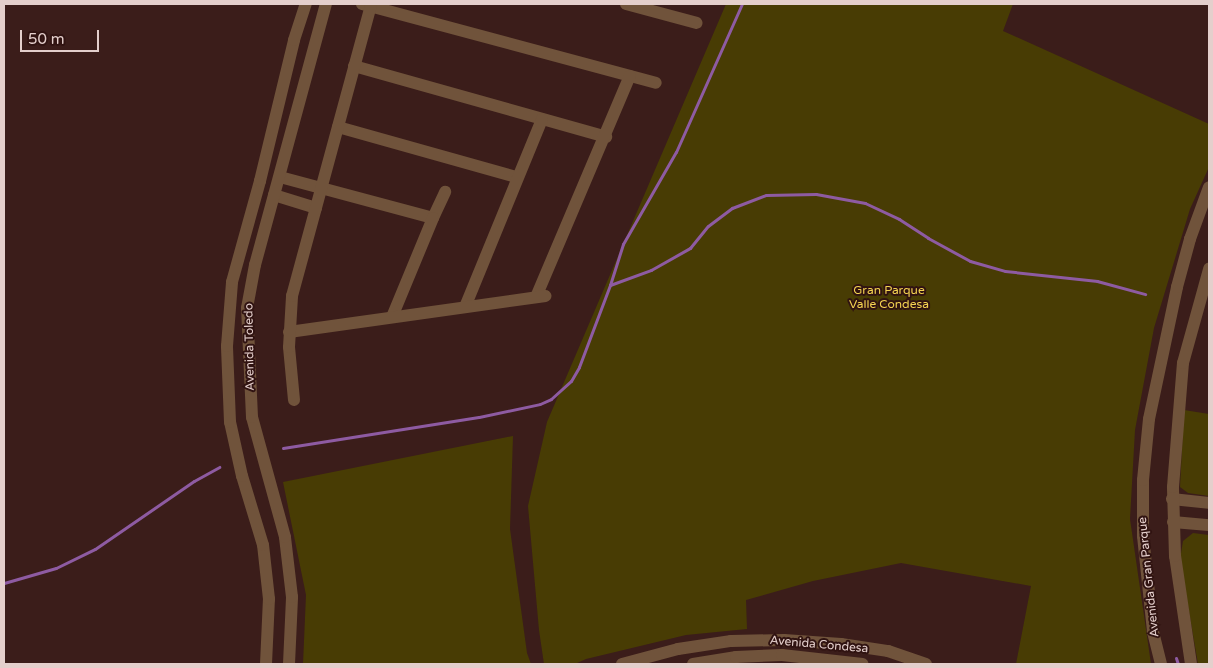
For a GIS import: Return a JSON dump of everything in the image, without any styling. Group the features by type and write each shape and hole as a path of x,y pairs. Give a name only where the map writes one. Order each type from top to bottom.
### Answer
{"street":[{"name":"Avenida Toledo","path":"266,664 269,599 264,554 242,476 230,422 227,346 232,282 260,181 294,40 306,4"},
{"name":"Avenida Toledo","path":"289,664 292,597 285,537 252,417 247,308 255,265 326,4"},
{"path":"626,4 662,8 697,23"},
{"path":"294,400 289,332 292,296 354,66 366,5 656,83"},
{"path":"354,66 606,137"},
{"path":"289,332 540,297 630,76"},
{"path":"465,307 516,177 542,119"},
{"path":"338,127 516,177"},
{"path":"260,181 277,186 316,208"},
{"path":"277,186 321,188 432,218"},
{"name":"Avenida Gran Parque","path":"1161,664 1153,631 1143,536 1143,480 1149,419 1171,311 1190,239 1209,187"},
{"path":"392,317 432,218 445,192"},
{"path":"1191,664 1175,556 1172,499 1183,363 1209,269"},
{"path":"1171,311 1194,318"},
{"path":"1172,499 1209,503"},
{"path":"1173,522 1209,525"},
{"name":"Avenida Condesa","path":"622,664 678,649 731,641 784,640 841,644 888,651 926,664"},
{"name":"Avenida Condesa","path":"693,664 736,657 782,655 862,664"}],"green space":[{"name":"Gran Parque Valle Condesa","path":"726,4 1013,4 1003,31 1209,124 1209,167 1190,209 1154,328 1135,430 1130,519 1151,664 1016,664 1031,586 901,563 813,581 746,600 747,629 686,635 586,659 575,664 544,664 539,630 528,506 547,422"},
{"path":"1184,410 1209,414 1209,496 1188,493 1180,487"},
{"path":"513,436 510,529 527,653 531,664 303,664 306,595 283,482"},
{"path":"1193,533 1209,535 1209,664 1198,664 1180,559 1183,541"}],"waterway":[{"path":"610,285 623,244 676,152 742,4"},
{"path":"283,448 479,417 540,404 551,399 571,381 579,367 610,285 651,270 690,248 708,226 732,208 766,195 816,194 865,203 899,219 928,238 970,261 1005,271 1097,281 1145,294"},
{"path":"4,583 56,568 95,549 194,481 219,467"},
{"path":"1176,658 1178,664"}]}
